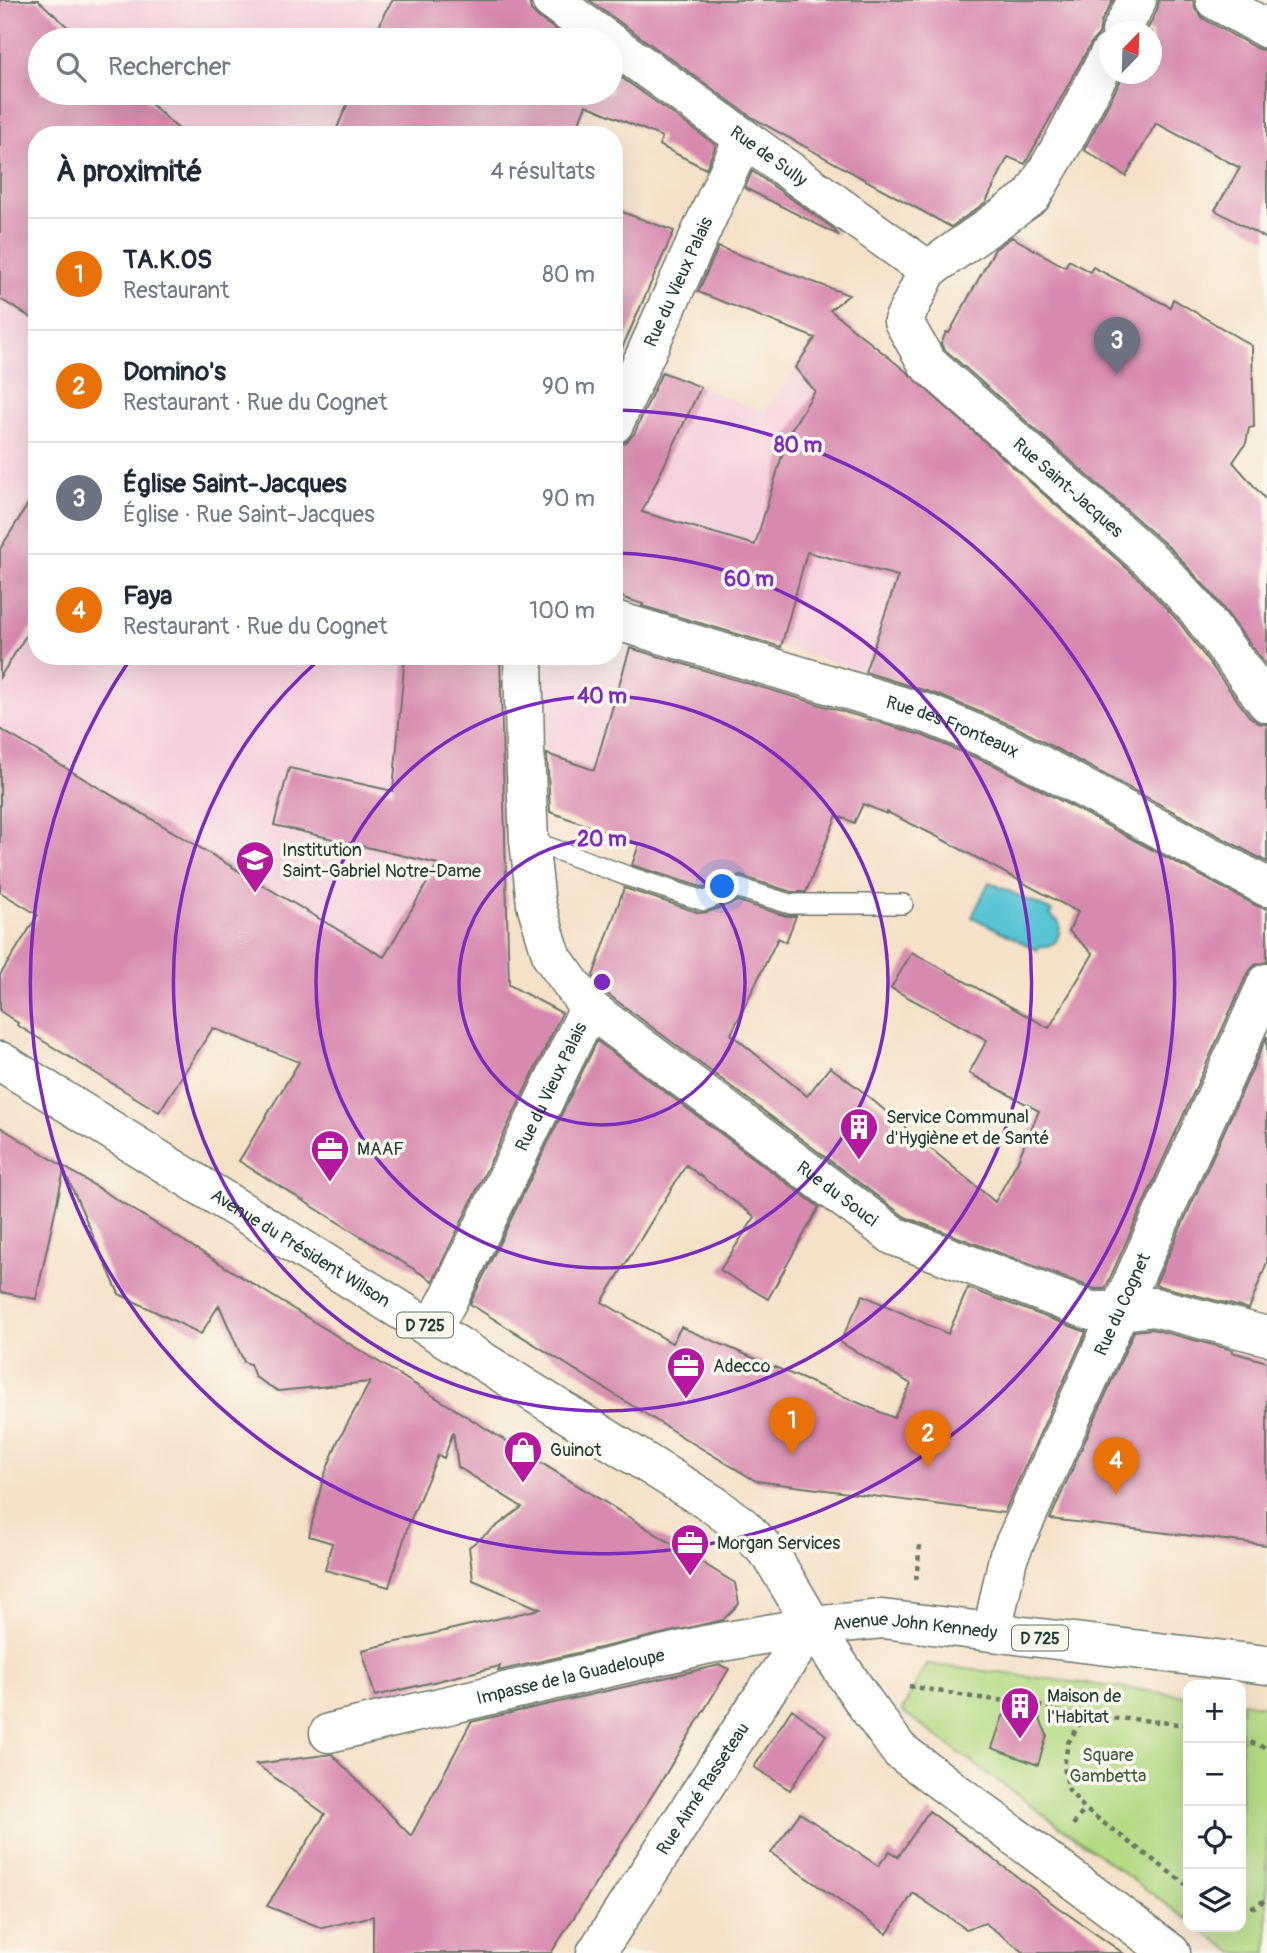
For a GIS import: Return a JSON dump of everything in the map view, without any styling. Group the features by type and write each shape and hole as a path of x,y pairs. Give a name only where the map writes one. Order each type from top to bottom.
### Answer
{"street":[{"name":"Rue de Sully","path":"551,0 590,28"},
{"path":"1126,21 1137,0"},
{"path":"1217,0 1267,29"},
{"name":"Rue de Sully","path":"623,52 928,270"},
{"path":"928,270 1032,197 1099,74"},
{"name":"Rue du Vieux Palais","path":"623,404 743,139"},
{"name":"Rue Saint-Jacques","path":"928,270 903,321 928,363 1156,565 1196,608 1267,703"},
{"name":"Rue des Fronteaux","path":"623,623 928,714 1005,746 1267,887"},
{"name":"Rue du Vieux Palais","path":"432,1329 589,1008 552,957 536,904 529,840 523,665"},
{"name":"Rue du Cognet","path":"992,1632 1008,1558 1267,983"},
{"name":"Rue du Souci","path":"589,1008 894,1236 1091,1311 1154,1307 1267,1336"},
{"name":"Avenue du Président Wilson","path":"0,1061 714,1505 743,1527 771,1555 813,1626"},
{"name":"Avenue John Kennedy","path":"813,1626 882,1619 1267,1665"},
{"path":"813,1626 899,1750 1171,1953"},
{"name":"Impasse de la Guadeloupe","path":"329,1733 705,1645 813,1626"},
{"name":"Rue Aimé Rasseteau","path":"596,1953 767,1690 813,1626"}],"lane":[{"path":"529,840 704,901 738,888 790,904 903,904"}],"path":[{"path":"864,1702 902,1685 1033,1704 1083,1718 1133,1719 1183,1724"},
{"path":"1083,1718 1068,1743 1063,1767 1069,1790 1085,1809 1183,1882"},
{"path":"1246,1741 1267,1748"},
{"path":"1246,1907 1254,1908 1267,1899"}],"shaded area":[{"name":"Institution Saint-Gabriel Notre-Dame","path":"0,0 521,0 561,28 28,28 28,105 556,105 536,126 28,126 28,665 500,665 510,980 468,971 299,1054 295,1061 254,1044 0,892"},
{"path":"835,320 846,322 1014,461 943,579 907,684 623,598 623,449 659,371 764,412 796,370 814,339"},
{"path":"623,644 681,661 661,735 642,846 587,825 605,774 546,754 544,665 623,665"}],"green space":[{"name":"Square Gambetta","path":"926,1664 1183,1695 1183,1916 902,1711"},
{"path":"1246,1703 1267,1706 1267,1953 1234,1953 1204,1932 1246,1932"}],"water":[{"path":"989,882 1052,911 1050,915 1059,922 1057,940 1037,950 972,917"}],"building":[{"path":"0,0 38,0 69,28 28,28 28,105 152,105 175,126 28,126 28,316 0,299"},
{"path":"393,0 529,0 531,10 553,28 379,28"},
{"path":"589,0 1113,0 1102,21 1099,21 1099,34 1091,43 1025,164 1008,157 986,202 951,227 753,118"},
{"path":"1159,0 1193,0 1196,11 1204,19 1256,48 1267,51 1267,239 1215,210 1240,168 1156,123 1126,176 1084,150 1119,84 1162,84 1162,21 1152,21"},
{"path":"623,79 716,145 706,169 659,145 662,137 586,105 623,105"},
{"path":"347,105 586,105 578,126 338,126"},
{"path":"752,171 834,229 838,235 745,188"},
{"path":"623,212 674,231 623,346"},
{"path":"1012,237 1065,267 1069,260 1090,272 1093,267 1170,307 1173,299 1252,346 1254,427 1249,428 1246,443 1233,462 1267,501 1267,666 1213,595 1172,550 941,344 995,249"},
{"path":"718,247 849,295 830,310 908,373 1141,581 1179,622 1249,716 1258,723 1267,724 1267,862 1014,726 936,694 865,672 898,576 807,552 781,647 642,606 643,604 623,598 623,443 634,434 662,372 701,387 642,512 755,545 789,433 815,391 795,368 815,338 698,292"},
{"path":"28,504 28,632 0,677 0,549"},
{"path":"630,648 921,735 996,766 1267,909 1267,962 1255,965 1247,974 1105,1289 1095,1289 905,1217 605,992 593,976 624,888 700,913 738,901 786,916 796,916 786,942 778,938 731,1034 807,1096 830,1067 995,1202 1017,1162 1039,1111 969,1073 987,1040 891,988 912,952 1049,1028 1093,954 1069,931 1078,912 934,835 887,812 863,804 854,823 837,815 806,892 792,892 741,876 704,888 632,865 639,844 550,812 547,754 594,770"},
{"name":"Institution Saint-Gabriel Notre-Dame","path":"404,665 500,665 509,985 562,1013 433,1281 239,1161 299,1062 213,1028 159,1112 17,1025 18,1023 0,1011 0,975 38,915 0,892 0,729 384,957 438,864 274,825 289,768 393,791"},
{"path":"1267,1036 1267,1262 1249,1309 1155,1285"},
{"path":"597,1041 819,1207 768,1299 720,1270 755,1217 686,1165 602,1302 672,1343 681,1327 894,1418 911,1384 840,1342 863,1295 948,1334 968,1288 1086,1332 1004,1513 756,1481 470,1304"},
{"path":"0,1127 735,1583 739,1604 723,1620 498,1671 500,1666 375,1696 362,1650 540,1609 473,1580 469,1547 522,1507 458,1467 453,1432 444,1458 438,1455 408,1526 389,1587 325,1570 332,1543 309,1536 323,1479 338,1441 370,1382 278,1391 255,1377 250,1364 244,1362 219,1305 201,1334 119,1294 64,1170 36,1299 0,1292"},
{"path":"1152,1329 1233,1350 1232,1352 1267,1362 1267,1545 1050,1519 1134,1331"},
{"path":"720,1665 729,1669 662,1780 551,1953 373,1953 373,1916 322,1928 267,1906 325,1814 256,1764 332,1754 411,1836 471,1722"},
{"name":"Maison de l'Habitat","path":"1033,1704 1047,1735 1038,1765 992,1748 1003,1716"},
{"path":"792,1709 826,1735 790,1790 754,1767"},
{"path":"929,1811 1123,1953 1025,1953 985,1923 966,1929 913,1893 887,1934 771,1853 800,1813 878,1866 890,1851 898,1857"}],"place":[{"name":"Église Saint-Jacques","path":"1117,375"},
{"name":"Institution Saint-Gabriel Notre-Dame","path":"255,894"},
{"name":"Service Communal d'Hygiène et de Santé","path":"859,1161"},
{"name":"MAAF","path":"330,1183"},
{"name":"Adecco","path":"686,1400"},
{"name":"TA.K.OS","path":"792,1455"},
{"name":"Domino's","path":"928,1468"},
{"name":"Guinot","path":"523,1484"},
{"name":"Faya","path":"1116,1495"},
{"name":"Morgan Services","path":"690,1577"},
{"name":"Maison de l'Habitat","path":"1020,1740"}]}
